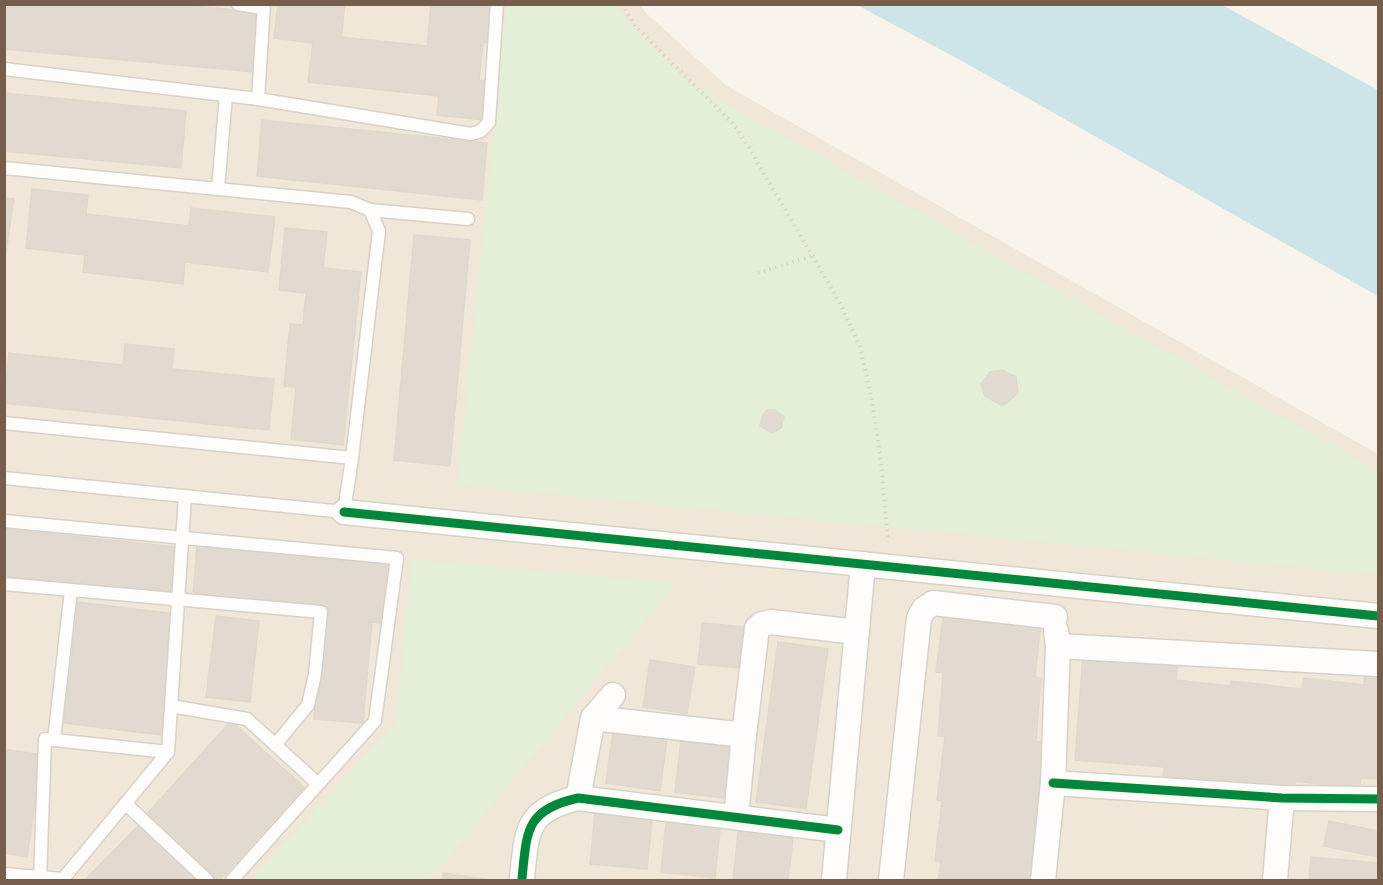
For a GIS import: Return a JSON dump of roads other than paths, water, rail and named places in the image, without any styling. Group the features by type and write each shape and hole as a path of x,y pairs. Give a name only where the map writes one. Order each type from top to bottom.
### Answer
{"street":[{"path":"344,512 1378,616"},
{"path":"834,880 863,564"},
{"path":"1043,880 1053,783 1058,646 1055,617 1057,584"},
{"path":"891,880 919,618 924,609 933,603 1055,617"},
{"path":"736,817 757,628 771,622 857,632"},
{"path":"1058,646 1378,664"},
{"path":"578,798 594,718 613,695"},
{"path":"594,718 744,735"},
{"path":"1053,783 1282,798 1378,799"},
{"path":"522,878 531,823 542,812 558,802 578,798 838,830"},
{"path":"1275,880 1282,798"}],"lane":[{"path":"238,4 264,6 258,99"},
{"path":"4,69 258,99 471,134 481,131 489,122 497,4"},
{"path":"218,189 226,95"},
{"path":"4,168 351,202 370,210 468,219"},
{"path":"4,478 344,512 379,231 370,210"},
{"path":"4,423 352,458"},
{"path":"4,874 40,879 63,879 168,752 185,496"},
{"path":"4,521 397,558 375,721 232,880"},
{"path":"4,584 321,612 315,674 308,705 275,745"},
{"path":"54,740 71,591"},
{"path":"171,706 247,719 318,784"},
{"path":"40,879 45,739 168,752"},
{"path":"126,804 207,880"}],"water":[{"path":"857,5 1222,5 1378,90 1378,296 960,60"}]}
